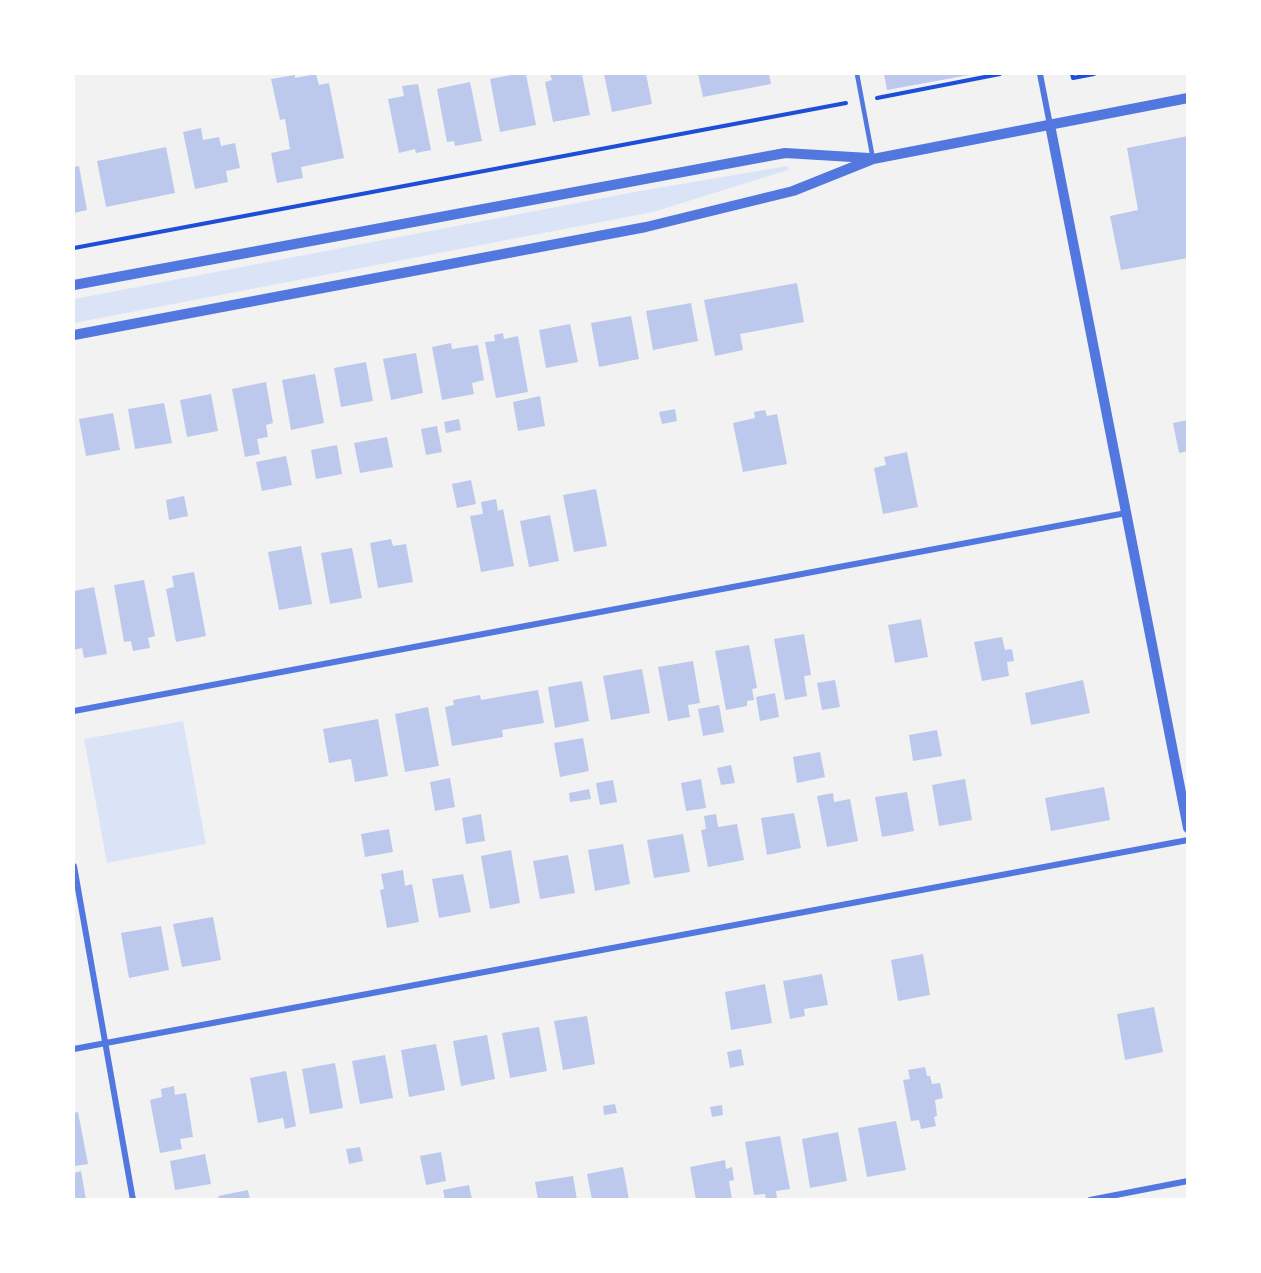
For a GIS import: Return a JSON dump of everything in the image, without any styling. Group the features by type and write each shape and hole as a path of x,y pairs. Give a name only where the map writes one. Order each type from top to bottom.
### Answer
{"street":[{"path":"1040,74 1188,828"},
{"path":"74,335 646,227 793,191 873,159 1188,98"},
{"path":"74,285 784,153 873,159"},
{"path":"74,711 1126,513"},
{"path":"74,1049 1188,840"},
{"path":"74,866 133,1200"},
{"path":"1090,1200 1188,1181"}],"lane":[{"path":"857,74 873,159"}],"path":[{"path":"74,248 1000,74"},
{"path":"1072,74 1073,78 1094,74"}],"shaded area":[{"path":"787,166 788,170 653,212 74,323 74,299 640,191"},
{"path":"183,721 206,844 107,863 84,739"}],"building":[{"path":"316,74 319,85 329,83 344,158 301,167 303,178 277,183 271,153 290,149 285,119 280,120 271,79"},
{"path":"526,74 536,125 500,132 490,79"},
{"path":"550,74 582,74 590,115 553,122 545,82 552,80"},
{"path":"604,74 646,74 652,104 612,112"},
{"path":"698,74 769,74 771,84 703,97"},
{"path":"884,74 968,74 969,75 887,90"},
{"path":"470,82 482,141 455,146 454,141 447,142 437,89"},
{"path":"418,84 431,150 416,153 415,149 399,153 388,99 404,96 402,86"},
{"path":"201,128 203,140 219,137 221,146 235,143 240,168 226,171 228,182 195,189 183,132"},
{"path":"1188,136 1188,258 1121,270 1110,216 1138,210 1127,148"},
{"path":"166,147 175,193 106,207 97,161"},
{"path":"79,166 87,210 74,213 74,167"},
{"path":"797,283 804,322 740,334 743,350 715,356 704,300"},
{"path":"691,303 698,341 653,350 646,311"},
{"path":"631,316 639,359 599,367 591,323"},
{"path":"570,324 578,362 546,368 539,330"},
{"path":"503,333 504,339 518,336 528,392 496,398 485,342 495,341 494,335"},
{"path":"451,343 452,349 478,345 484,380 472,383 474,394 442,400 432,347"},
{"path":"416,353 423,393 391,400 383,359"},
{"path":"366,362 373,401 341,407 334,368"},
{"path":"315,374 324,423 291,430 282,380"},
{"path":"266,382 273,423 266,425 268,437 257,439 260,454 245,457 232,389"},
{"path":"211,394 218,431 187,437 180,400"},
{"path":"540,396 545,426 518,431 513,402"},
{"path":"164,403 172,443 135,449 128,409"},
{"path":"675,409 677,421 662,424 659,412"},
{"path":"765,410 767,416 777,414 787,464 743,472 733,423 755,418 754,412"},
{"path":"113,413 120,450 86,456 79,419"},
{"path":"459,419 461,430 446,433 444,422"},
{"path":"1188,420 1188,451 1179,453 1173,423"},
{"path":"437,426 442,452 426,455 421,429"},
{"path":"387,437 393,467 360,473 354,443"},
{"path":"337,445 342,474 316,479 311,450"},
{"path":"907,452 918,507 883,514 874,468 886,465 884,457"},
{"path":"286,456 292,485 262,491 256,462"},
{"path":"471,480 476,504 457,508 452,484"},
{"path":"596,489 607,546 574,552 563,495"},
{"path":"184,496 188,516 169,520 166,500"},
{"path":"496,499 498,511 503,509 514,566 481,572 470,516 483,514 481,502"},
{"path":"550,515 559,561 529,567 520,521"},
{"path":"391,539 393,546 406,544 413,582 378,588 370,543"},
{"path":"301,546 312,604 279,610 268,552"},
{"path":"352,548 362,598 330,604 321,553"},
{"path":"194,572 206,636 176,642 166,589 174,587 172,576"},
{"path":"144,580 155,636 148,638 150,648 133,651 131,641 124,642 114,585"},
{"path":"94,587 107,654 84,658 82,648 74,650 74,591"},
{"path":"921,619 928,657 895,663 888,625"},
{"path":"804,634 811,675 804,676 807,696 785,700 774,639"},
{"path":"1002,637 1005,650 1012,649 1014,661 1007,662 1009,676 982,681 974,642"},
{"path":"749,645 757,688 752,689 754,700 747,701 747,706 726,710 715,651"},
{"path":"693,661 700,703 688,705 690,717 668,721 658,667"},
{"path":"642,669 650,713 611,720 603,676"},
{"path":"835,680 840,707 822,710 817,683"},
{"path":"1083,680 1090,713 1031,725 1025,693"},
{"path":"582,681 589,721 555,728 548,687"},
{"path":"538,690 544,723 502,730 503,737 452,746 445,707 454,705 453,700 480,695 481,700"},
{"path":"775,693 779,717 760,721 756,697"},
{"path":"719,705 724,732 703,736 698,709"},
{"path":"428,707 439,766 405,772 395,714"},
{"path":"378,719 388,776 355,782 351,759 329,763 323,729"},
{"path":"937,730 942,756 913,761 909,735"},
{"path":"583,738 589,771 560,777 554,743"},
{"path":"820,752 825,777 797,783 793,757"},
{"path":"731,765 735,783 721,785 717,768"},
{"path":"450,778 455,807 435,811 430,782"},
{"path":"701,779 706,808 686,811 681,783"},
{"path":"965,779 972,820 939,826 932,785"},
{"path":"613,780 617,802 600,805 596,783"},
{"path":"1104,787 1110,820 1051,831 1045,798"},
{"path":"589,789 591,799 570,802 569,793"},
{"path":"907,792 914,831 882,837 875,797"},
{"path":"833,793 834,802 850,799 858,841 827,847 817,796"},
{"path":"794,813 801,848 767,855 761,818"},
{"path":"481,814 485,841 466,844 462,818"},
{"path":"716,814 718,827 737,824 744,860 708,867 701,830 706,829 704,816"},
{"path":"389,829 393,852 365,857 361,834"},
{"path":"683,834 690,872 654,878 647,840"},
{"path":"623,844 630,884 595,891 588,850"},
{"path":"511,850 520,903 490,909 481,856"},
{"path":"568,855 575,893 540,899 533,861"},
{"path":"403,870 405,886 412,884 419,922 387,928 380,890 384,889 381,874"},
{"path":"463,874 471,912 439,918 432,879"},
{"path":"213,917 221,960 182,967 173,924"},
{"path":"161,926 169,970 129,978 121,933"},
{"path":"923,954 930,995 898,1001 891,960"},
{"path":"822,974 828,1005 804,1009 805,1016 790,1019 783,981"},
{"path":"765,984 772,1023 731,1030 725,992"},
{"path":"1154,1007 1163,1052 1125,1060 1117,1014"},
{"path":"587,1016 595,1064 563,1070 554,1021"},
{"path":"539,1027 547,1071 510,1078 502,1033"},
{"path":"487,1035 495,1079 461,1086 453,1041"},
{"path":"436,1044 445,1090 409,1097 401,1050"},
{"path":"741,1049 744,1065 730,1068 727,1052"},
{"path":"385,1055 393,1098 360,1104 352,1061"},
{"path":"335,1063 343,1108 310,1114 302,1069"},
{"path":"925,1067 932,1084 940,1083 943,1098 935,1100 936,1126 921,1129 919,1120 911,1121 903,1080 910,1079 908,1070"},
{"path":"286,1071 296,1126 285,1129 283,1118 258,1123 250,1078"},
{"path":"174,1086 175,1095 186,1093 193,1137 180,1139 182,1149 160,1153 150,1100 162,1097 161,1089"},
{"path":"615,1104 617,1113 604,1115 603,1106"},
{"path":"722,1105 723,1115 712,1117 710,1107"},
{"path":"78,1112 88,1164 74,1166 74,1113"},
{"path":"896,1121 906,1170 867,1177 858,1128"},
{"path":"838,1132 847,1181 810,1188 802,1139"},
{"path":"780,1136 790,1189 776,1191 777,1199 766,1200 765,1194 754,1195 745,1142"},
{"path":"360,1147 363,1161 349,1164 346,1149"},
{"path":"441,1152 446,1181 426,1185 420,1156"},
{"path":"205,1154 211,1184 175,1190 170,1161"},
{"path":"725,1160 726,1169 732,1167 734,1180 729,1181 732,1200 696,1200 690,1167"},
{"path":"623,1167 629,1200 592,1200 587,1174"},
{"path":"81,1171 86,1200 74,1200 74,1173"},
{"path":"573,1176 577,1200 538,1200 535,1182"},
{"path":"469,1185 472,1200 445,1200 443,1190"},
{"path":"248,1190 250,1200 219,1200 218,1196"}]}
